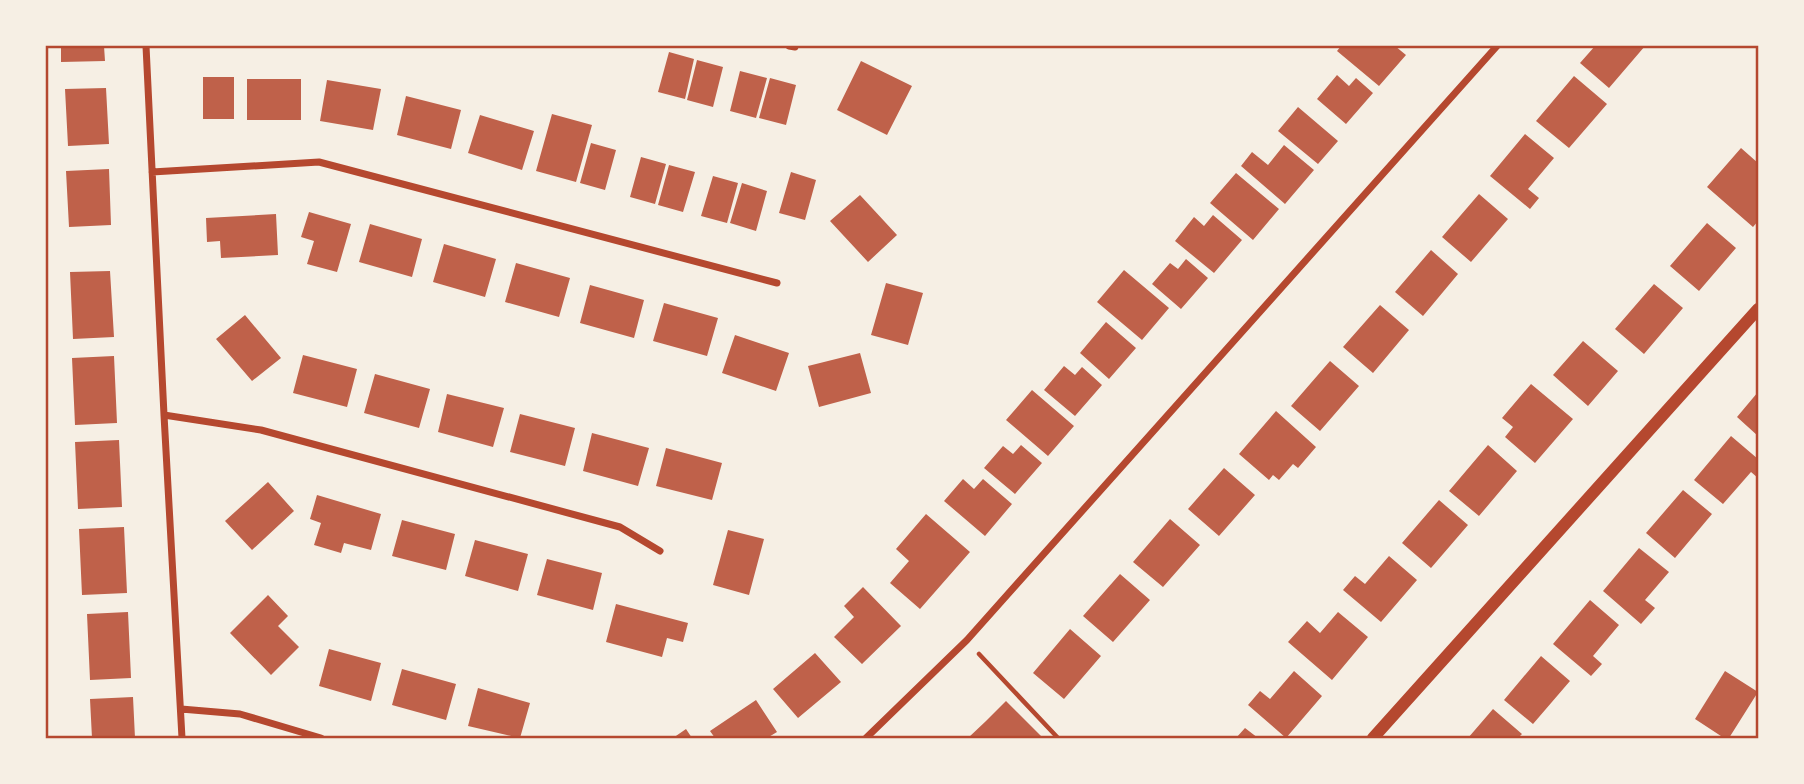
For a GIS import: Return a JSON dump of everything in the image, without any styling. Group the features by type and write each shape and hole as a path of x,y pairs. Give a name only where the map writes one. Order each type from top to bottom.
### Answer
{"street":[{"path":"146,46 163,415 182,738"},
{"path":"866,738 967,640 1497,46"},
{"path":"152,172 319,162 777,282"},
{"path":"1373,738 1759,309"},
{"path":"163,415 261,430 620,527 660,551"},
{"path":"181,709 240,714 321,738"}],"path":[{"path":"967,640 1058,738"}],"building":[{"path":"61,46 104,46 105,61 61,62"},
{"path":"1341,46 1395,46 1406,55 1379,86 1337,51"},
{"path":"1595,46 1645,46 1609,88 1580,63"},
{"path":"669,52 694,59 685,99 658,92"},
{"path":"697,60 723,67 713,107 687,100"},
{"path":"861,61 912,86 887,135 837,110"},
{"path":"740,71 767,78 756,118 730,111"},
{"path":"1337,75 1349,86 1356,78 1373,93 1346,124 1317,99"},
{"path":"1574,76 1607,104 1569,148 1536,121"},
{"path":"203,77 234,77 234,119 203,119"},
{"path":"770,78 796,85 786,125 759,118"},
{"path":"247,79 301,79 301,120 247,120"},
{"path":"327,80 381,89 373,130 320,121"},
{"path":"106,88 109,144 68,146 65,89"},
{"path":"406,96 461,110 451,149 397,135"},
{"path":"1298,107 1338,141 1318,164 1278,131"},
{"path":"552,114 592,125 576,182 536,171"},
{"path":"480,115 534,131 522,170 468,153"},
{"path":"1525,134 1554,158 1528,189 1539,198 1530,209 1490,176"},
{"path":"591,143 616,150 605,190 580,183"},
{"path":"1284,145 1314,170 1285,204 1241,166 1252,152 1268,165"},
{"path":"1741,148 1758,163 1758,221 1753,227 1707,187"},
{"path":"641,157 666,164 655,204 630,197"},
{"path":"669,165 695,172 683,212 658,205"},
{"path":"109,169 111,225 69,227 66,171"},
{"path":"791,172 816,180 805,220 779,213"},
{"path":"1236,173 1279,209 1253,240 1210,203"},
{"path":"713,176 738,183 727,223 701,216"},
{"path":"742,183 767,191 756,231 730,223"},
{"path":"1479,194 1508,219 1471,262 1442,237"},
{"path":"860,195 897,235 868,262 830,221"},
{"path":"309,212 351,224 337,272 307,264 314,241 301,237"},
{"path":"276,214 278,255 221,258 220,241 207,242 206,218"},
{"path":"1213,215 1242,240 1214,273 1175,241 1194,217 1204,226"},
{"path":"1707,223 1736,248 1699,291 1670,266"},
{"path":"370,224 422,239 412,277 359,262"},
{"path":"444,244 496,259 485,297 433,282"},
{"path":"1431,250 1458,274 1423,316 1395,292"},
{"path":"1186,259 1208,278 1181,309 1152,284 1170,263 1178,269"},
{"path":"516,263 570,278 559,317 505,302"},
{"path":"1124,270 1169,308 1142,340 1097,302"},
{"path":"110,271 114,337 73,339 70,272"},
{"path":"886,283 923,293 908,345 871,335"},
{"path":"1654,284 1683,308 1644,354 1615,329"},
{"path":"590,285 644,300 634,338 580,323"},
{"path":"664,303 718,318 707,356 653,341"},
{"path":"1380,305 1409,330 1373,373 1343,347"},
{"path":"245,315 281,358 252,381 216,339"},
{"path":"1106,322 1136,348 1109,379 1080,353"},
{"path":"735,335 789,353 776,391 722,373"},
{"path":"1583,341 1618,371 1588,406 1553,375"},
{"path":"860,353 871,393 819,407 808,366"},
{"path":"303,355 357,369 347,407 293,393"},
{"path":"114,356 117,423 75,425 72,358"},
{"path":"1330,361 1359,386 1320,431 1291,406"},
{"path":"1064,366 1075,375 1082,367 1102,385 1075,416 1044,390"},
{"path":"375,374 430,389 419,428 364,413"},
{"path":"1531,384 1573,419 1535,463 1505,437 1513,427 1502,418"},
{"path":"1032,390 1074,426 1048,456 1006,420"},
{"path":"1758,392 1758,436 1737,417"},
{"path":"447,394 504,408 493,447 438,432"},
{"path":"1276,411 1316,447 1298,468 1293,464 1279,480 1273,475 1269,480 1239,454"},
{"path":"520,414 575,428 565,466 510,452"},
{"path":"592,433 649,448 638,486 583,471"},
{"path":"1731,436 1758,459 1758,478 1751,472 1723,504 1694,480"},
{"path":"119,440 122,507 78,509 75,442"},
{"path":"1021,445 1042,463 1015,494 984,468 1003,446 1013,454"},
{"path":"1488,445 1517,471 1479,516 1449,491"},
{"path":"666,448 722,463 712,500 656,486"},
{"path":"1224,468 1255,495 1219,536 1188,509"},
{"path":"963,479 974,489 983,479 1012,504 985,536 944,501"},
{"path":"268,482 294,511 252,550 225,521"},
{"path":"1683,490 1712,514 1675,558 1646,533"},
{"path":"317,495 381,514 371,550 344,543 341,553 314,545 321,523 310,519"},
{"path":"1439,500 1468,525 1431,568 1402,543"},
{"path":"926,514 970,552 920,609 890,583 909,561 896,549"},
{"path":"1170,519 1200,545 1163,587 1133,562"},
{"path":"402,520 455,534 446,570 392,556"},
{"path":"124,527 127,593 82,595 79,529"},
{"path":"728,530 764,539 749,595 713,585"},
{"path":"475,540 528,554 518,591 465,576"},
{"path":"1639,548 1669,572 1645,600 1655,608 1641,624 1603,591"},
{"path":"1389,556 1417,580 1381,622 1343,590 1355,576 1365,584"},
{"path":"547,559 602,573 593,610 537,595"},
{"path":"1120,574 1150,600 1113,642 1083,616"},
{"path":"863,587 901,626 862,664 834,637 854,617 844,606"},
{"path":"268,595 288,616 278,626 299,647 271,675 230,633"},
{"path":"1590,600 1619,625 1593,656 1602,664 1591,676 1553,644"},
{"path":"616,604 688,623 683,642 667,638 662,657 606,642"},
{"path":"128,612 131,678 90,680 87,614"},
{"path":"1338,612 1368,637 1332,680 1288,642 1307,621 1320,633"},
{"path":"1070,629 1101,656 1064,699 1033,673"},
{"path":"329,649 381,663 371,701 319,686"},
{"path":"815,653 841,682 798,718 773,689"},
{"path":"1541,656 1570,681 1533,724 1504,700"},
{"path":"402,669 456,684 446,720 392,705"},
{"path":"1294,671 1322,696 1286,738 1248,705 1260,691 1270,699"},
{"path":"1725,671 1758,692 1729,738 1724,738 1695,719"},
{"path":"478,688 530,703 520,738 468,726"},
{"path":"133,697 135,738 92,738 90,699"},
{"path":"756,700 777,732 767,738 715,738 710,731"},
{"path":"1006,701 1043,738 968,738 986,721"},
{"path":"1493,709 1522,734 1518,738 1468,738"},
{"path":"1245,728 1258,738 1236,738"},
{"path":"686,729 692,738 673,738"}]}
